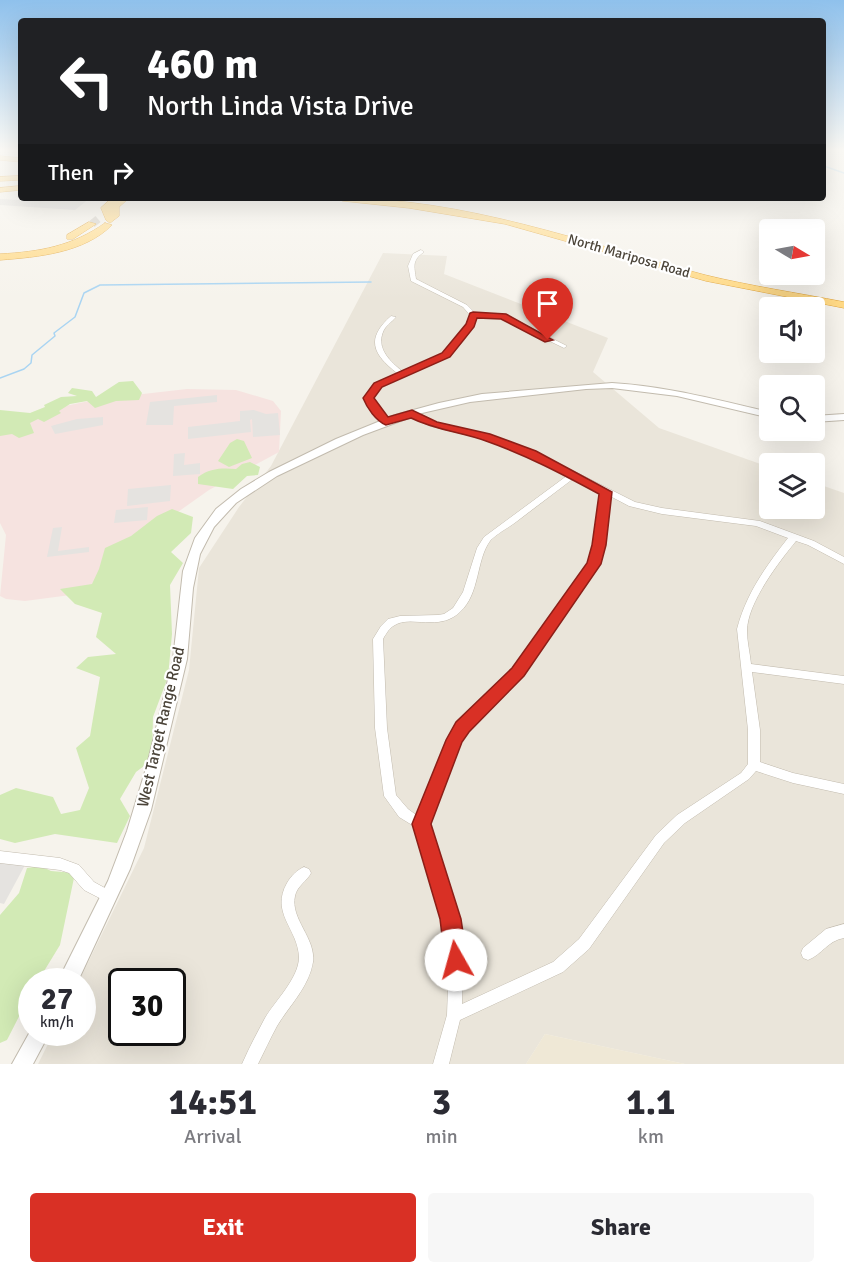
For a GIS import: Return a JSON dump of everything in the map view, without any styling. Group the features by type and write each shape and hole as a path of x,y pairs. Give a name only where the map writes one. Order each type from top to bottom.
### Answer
{"highway":[{"path":"2,253 37,254 77,244 95,236 102,220 97,208 111,201"},
{"path":"2,253 58,242 81,232 116,214 116,201"},
{"name":"North Mariposa Road","path":"372,201 419,206 506,222 706,278 844,303"},
{"name":"North Mariposa Road","path":"410,201 452,206 509,219 710,274 844,303"}],"street":[{"path":"421,252 415,255 411,266 413,280 465,306 473,315 503,316 564,346"},
{"path":"386,422 372,405 370,394 378,385 401,373 446,355 471,325 473,315"},
{"path":"393,317 385,323 381,330 377,348 382,358 401,373"},
{"name":"West Target Range Road","path":"74,968 109,897 134,836 179,666 185,590 191,563 201,538 215,519 233,501 267,476 330,445 386,422 461,400 495,395 618,386 673,393 759,413"},
{"path":"412,414 433,424 508,444 606,492 646,508 743,520 811,543 844,561"},
{"path":"825,418 844,417"},
{"path":"422,824 410,820 395,805 390,795 381,728 378,639 382,629 396,619 437,619 452,613 461,605 466,595 480,549 487,539 573,475"},
{"path":"441,1064 454,1015 456,960 451,919 422,824 454,740 462,727 518,672 594,564 599,545 606,492"},
{"path":"454,1015 558,968 584,944 660,839 681,819 745,776 754,765 754,730 742,629 745,616 778,556 794,537"},
{"path":"747,667 844,680"},
{"path":"754,765 794,778 844,789"},
{"path":"0,858 60,864 74,869 89,886 109,897"},
{"path":"250,1064 271,1022 304,968 306,957 286,903 289,888 304,873"},
{"path":"808,953 831,934 844,931"},
{"path":"22,1064 32,1046"}],"shaded area":[{"path":"0,200 86,201 75,210 0,205"},
{"path":"383,253 447,256 444,274 608,338 593,372 659,428 759,463 759,519 825,519 825,486 844,493 844,1064 685,1064 545,1034 526,1064 38,1064 47,1046 96,1046 96,968 85,968 144,848 189,670 199,568 239,507 271,466"},
{"path":"187,389 236,390 273,401 281,411 279,452 209,490 168,519 101,591 25,601 0,596 6,535 0,523 0,434 41,411 99,399"},
{"path":"217,395 217,402 174,406 173,425 146,425 150,402"},
{"path":"254,410 266,414 278,413 280,435 253,437 252,419 250,420 251,432 188,439 188,427 240,421 240,411"},
{"path":"103,417 103,425 55,434 51,426 77,419"},
{"path":"185,453 184,465 200,463 200,474 173,476 174,454"},
{"path":"171,485 170,501 127,506 128,489"},
{"path":"148,507 147,520 114,523 116,510"},
{"path":"62,527 58,551 89,547 89,552 47,557 53,528"},
{"path":"0,861 25,865 4,904 0,903"},
{"path":"545,1034 685,1064 526,1064"}],"green space":[{"path":"133,381 142,393 139,400 116,401 95,408 87,401 70,404 59,411 61,413 44,422 38,419 30,423 34,433 19,438 12,434 0,436 0,410 30,413 61,397 77,396 68,393 72,388 92,391 96,397 119,382"},
{"path":"237,439 244,441 252,458 229,467 218,461 230,443"},
{"path":"250,462 260,467 258,475 247,476 233,489 198,484 198,477 207,472 236,469"},
{"path":"172,509 193,517 191,533 171,552 183,563 170,585 172,634 168,677 153,717 152,760 136,772 120,799 130,816 117,843 55,834 15,843 0,839 0,795 16,788 53,797 61,814 80,810 89,788 76,748 90,736 100,677 76,668 88,657 116,654 96,637 102,613 75,604 60,589 92,584 105,548 131,536 157,516"},
{"path":"41,866 51,871 75,873 60,945 46,968 18,968 18,1018 7,1040 0,1043 0,915 19,893 27,868"}],"waterway":[{"path":"0,378 24,369 31,363 32,355 55,336 54,333 75,317 84,293 100,285 371,282"}],"tunnel":[{"path":"92,224 98,219"}],"route":[{"path":"456,960 451,919 422,824 454,740 462,727 518,672 594,564 599,545 606,492 531,453 508,444 433,424 412,414 386,422 378,414 369,398 372,390 378,385 446,355 471,325 473,315 503,316 548,340"}]}
